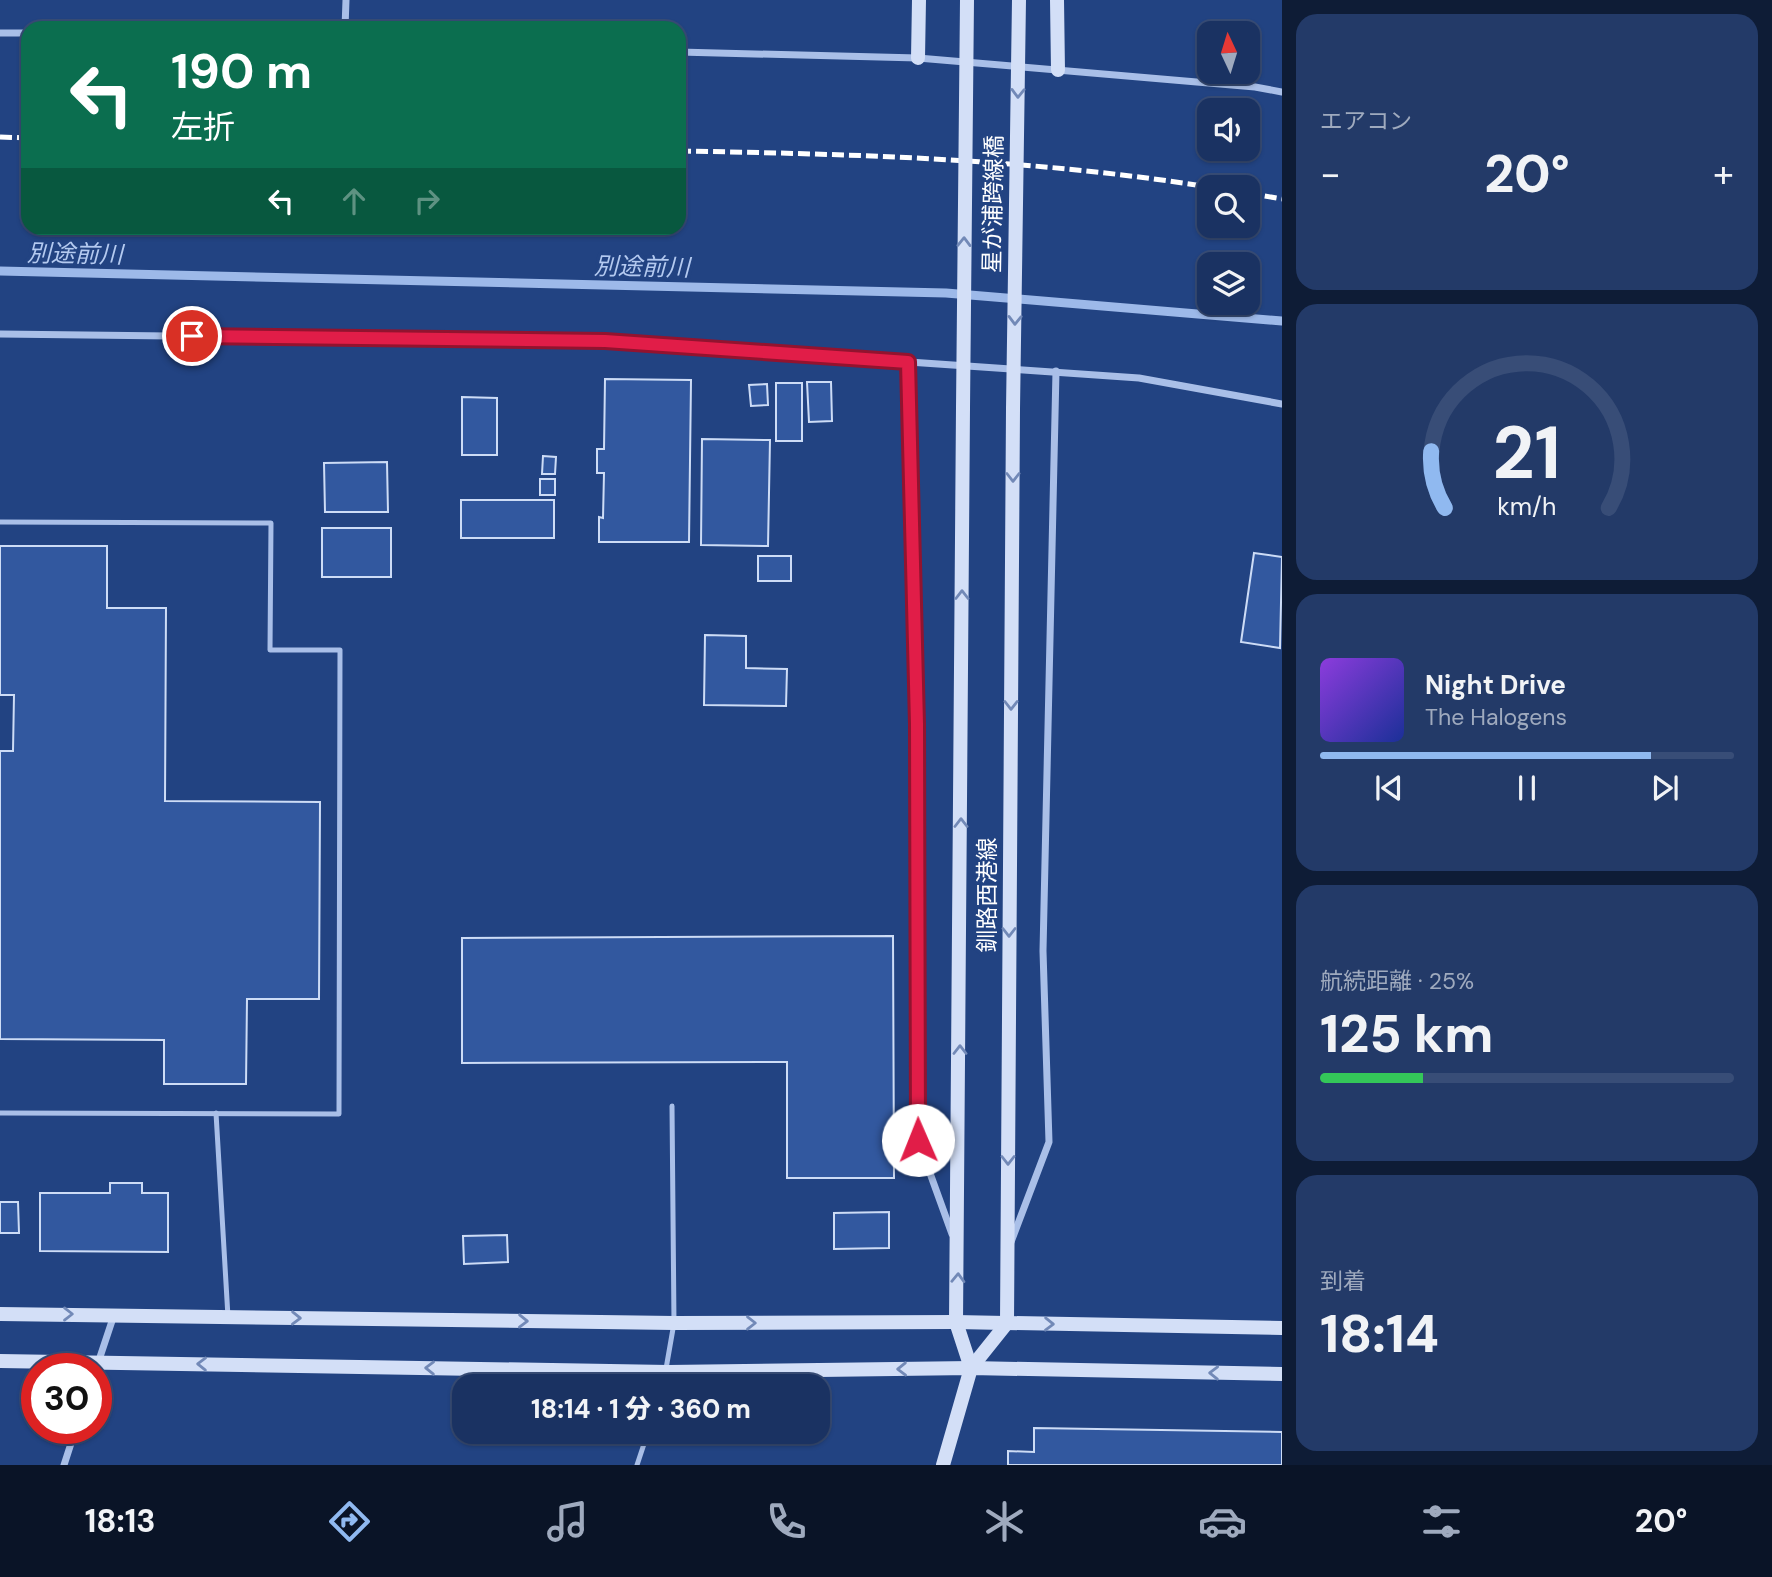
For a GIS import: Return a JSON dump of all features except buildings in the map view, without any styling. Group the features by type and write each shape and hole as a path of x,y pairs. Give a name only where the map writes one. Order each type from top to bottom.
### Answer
{"main road":[{"path":"918,58 919,0"},
{"name":"星が浦跨線橋","path":"963,408 967,0"},
{"name":"星が浦跨線橋","path":"1013,409 1019,0"},
{"path":"1057,0 1058,70"},
{"name":"釧路西港線","path":"963,408 959,1251 956,1322 971,1368"},
{"name":"釧路西港線","path":"1007,1323 1013,409"},
{"path":"0,1314 674,1323 956,1322 1282,1328"},
{"path":"943,1465 971,1368 1007,1323"},
{"path":"0,1362 21,1363"},
{"path":"112,1365 462,1374"},
{"path":"804,1374 971,1368 1282,1374"}],"street":[{"path":"345,21 346,0"},
{"path":"0,33 21,33"},
{"path":"686,52 918,58 1282,92"},
{"path":"0,334 605,341 1139,378 1282,404"},
{"path":"908,362 917,724 918,1140 959,1251"},
{"path":"1007,1253 1049,1142 1043,951 1056,371"},
{"path":"101,1353 115,1314"},
{"path":"64,1465 71,1444"}],"lane":[{"path":"0,522 271,523 270,650 340,650 339,1114 0,1113"},
{"path":"666,1374 674,1323 672,1106"},
{"path":"216,1113 228,1317"},
{"path":"637,1465 644,1444"}],"waterway":[{"name":"別途前川","path":"0,271 946,293 1282,321"}],"railway":[{"path":"0,137 21,138"},
{"path":"686,151 879,156 1011,164 1197,185"},
{"path":"1260,195 1282,199"}],"route":[{"path":"192,336 605,341 908,362 917,724 918,1140"}]}
